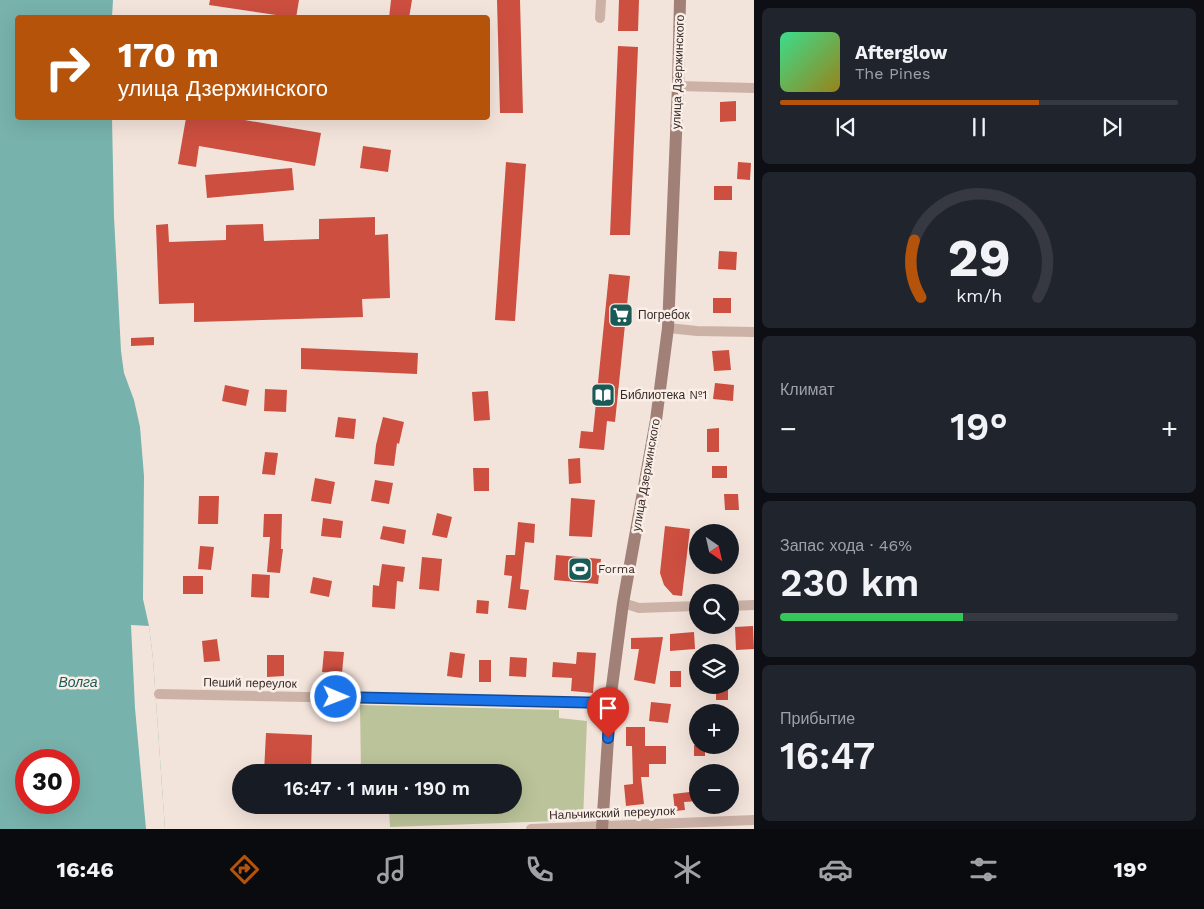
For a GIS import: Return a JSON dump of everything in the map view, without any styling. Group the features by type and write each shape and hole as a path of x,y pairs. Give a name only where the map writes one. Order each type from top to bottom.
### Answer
{"main road":[{"name":"улица Дзержинского","path":"602,828 610,703 623,603 656,420 668,328 680,0"}],"street":[{"path":"600,18 601,0"},
{"path":"678,86 754,88"},
{"path":"668,328 696,331 754,332"},
{"path":"623,603 639,608 689,606"},
{"path":"739,606 754,605"},
{"name":"Пеший переулок","path":"159,694 610,703"},
{"name":"Нальчикский переулок","path":"532,829 719,825 754,820"}],"green space":[{"path":"360,705 559,710 559,718 587,721 583,820 390,827 389,814 522,814 522,764 361,764"}],"water":[{"name":"Волга","path":"0,0 113,0 112,15 15,15 15,120 112,120 114,217 121,351 124,373 134,400 140,427 144,476 143,599 153,659 165,829 0,829"}],"pier":[{"path":"131,625 149,626 165,829 146,829 135,708"}],"building":[{"path":"210,0 299,0 296,15 276,15 209,5"},
{"path":"391,0 412,0 410,15 389,15"},
{"path":"497,0 520,0 523,113 500,113"},
{"path":"619,0 639,0 638,31 618,31"},
{"path":"618,46 638,47 630,235 610,235"},
{"path":"736,101 736,121 720,122 720,102"},
{"path":"186,120 245,120 321,133 315,166 199,146 196,167 178,164"},
{"path":"363,146 391,150 388,172 360,168"},
{"path":"506,162 526,164 515,321 495,320"},
{"path":"738,162 751,163 750,180 737,179"},
{"path":"292,168 294,190 207,198 205,175"},
{"path":"714,186 732,186 732,200 714,200"},
{"path":"375,217 375,235 388,234 390,298 362,299 363,317 194,322 194,303 159,304 156,225 168,224 169,242 226,240 226,225 263,224 264,241 319,239 319,219"},
{"path":"719,251 737,252 736,270 718,269"},
{"path":"609,274 630,276 615,422 607,421 604,450 579,448 581,431 593,432"},
{"path":"713,298 731,298 731,313 713,313"},
{"path":"154,337 154,345 131,346 131,338"},
{"path":"301,348 418,353 417,374 301,369"},
{"path":"729,350 731,370 714,371 712,351"},
{"path":"715,383 734,385 733,401 713,399"},
{"path":"225,385 249,390 246,406 222,401"},
{"path":"265,389 287,390 286,412 264,411"},
{"path":"488,391 490,420 474,421 472,392"},
{"path":"338,417 356,419 354,439 335,437"},
{"path":"383,417 404,422 399,444 397,443 394,466 374,464 376,445"},
{"path":"719,428 719,452 707,452 707,429"},
{"path":"265,452 278,453 275,475 262,474"},
{"path":"580,458 581,483 569,484 568,459"},
{"path":"712,466 727,466 727,478 712,478"},
{"path":"473,468 489,468 489,491 474,491"},
{"path":"315,478 335,482 331,504 311,501"},
{"path":"375,480 393,483 389,504 371,501"},
{"path":"724,494 738,494 739,510 725,510"},
{"path":"199,496 219,496 218,524 198,524"},
{"path":"571,498 595,500 592,537 569,536"},
{"path":"437,513 452,517 447,538 432,535"},
{"path":"264,514 282,514 281,549 283,549 280,573 267,572 270,537 263,537"},
{"path":"323,518 343,521 341,538 321,536"},
{"path":"518,522 535,524 534,543 525,542 520,589 529,590 526,610 508,608 512,576 504,575 506,555 515,555"},
{"path":"383,526 406,530 404,544 380,539"},
{"path":"665,526 689,529 682,596 673,595 664,585 660,573"},
{"path":"200,546 214,547 211,570 198,569"},
{"path":"556,555 601,559 598,584 554,580"},
{"path":"422,557 442,559 439,591 419,589"},
{"path":"382,564 405,567 403,582 397,581 395,609 372,607 373,585 379,586"},
{"path":"252,574 270,575 269,598 251,597"},
{"path":"183,576 203,576 203,594 183,594"},
{"path":"313,577 332,581 329,597 310,593"},
{"path":"477,600 489,601 488,614 476,613"},
{"path":"753,626 754,649 739,650 739,644 736,644 735,634 739,634 739,627"},
{"path":"689,632 689,634 694,634 695,644 689,644 689,649 670,651 670,634"},
{"path":"663,637 655,684 634,680 639,649 631,649 631,638"},
{"path":"217,639 220,661 204,662 202,641"},
{"path":"324,651 344,652 342,673 322,672"},
{"path":"450,652 465,654 462,678 447,676"},
{"path":"577,652 596,653 593,693 571,691 572,678 552,677 553,662 576,664"},
{"path":"267,655 284,655 284,676 267,677"},
{"path":"510,657 527,658 526,677 509,676"},
{"path":"479,660 491,660 491,682 479,682"},
{"path":"670,671 681,671 681,687 670,687"},
{"path":"716,694 728,694 728,700 716,700"},
{"path":"651,702 671,704 668,723 649,721"},
{"path":"626,727 645,727 645,746 666,746 666,764 649,764 649,777 641,777 644,804 626,806 624,785 633,784 632,746 626,746"},
{"path":"266,733 312,735 311,764 264,764"},
{"path":"694,754 705,754 705,756 694,756"},
{"path":"689,792 689,802 684,802 685,810 675,811 673,794"}],"place":[{"name":"Погребок","path":"621,315"},
{"name":"Библиотека №1","path":"603,395"},
{"name":"Forma","path":"580,569"}],"route":[{"path":"336,697 610,703 608,738"}]}
